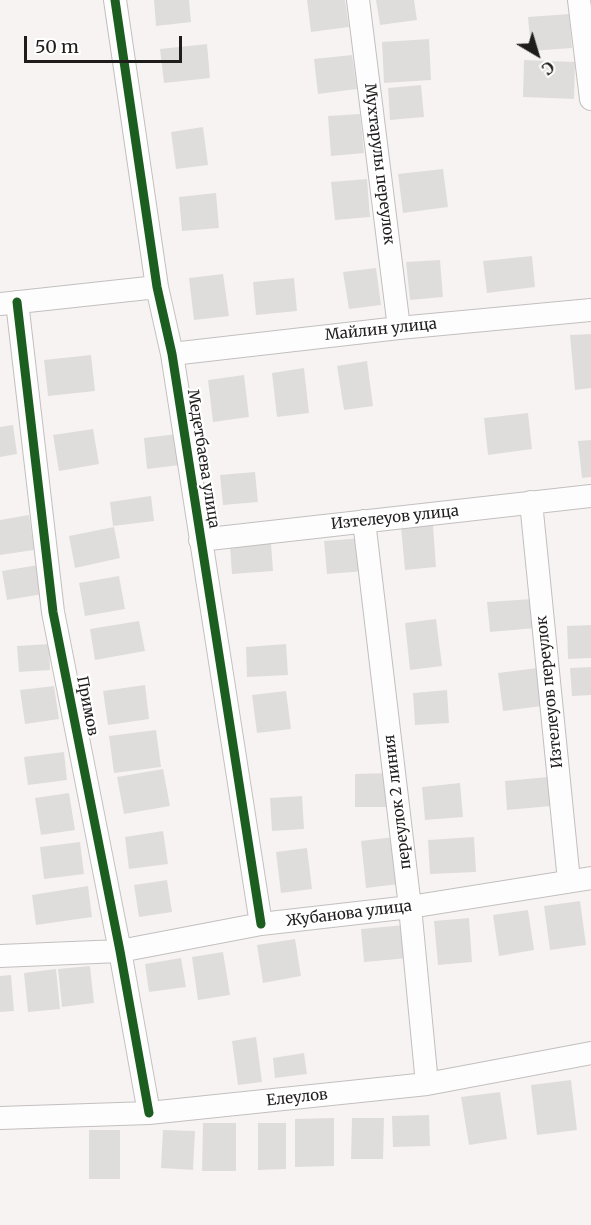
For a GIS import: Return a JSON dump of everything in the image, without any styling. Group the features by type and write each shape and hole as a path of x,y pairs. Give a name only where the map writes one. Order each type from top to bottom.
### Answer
{"street":[{"name":"Медетбаева улица","path":"115,0 158,287 172,354 261,924"},
{"name":"Мухтарулы переулок","path":"358,0 399,328"},
{"path":"579,0 591,99"},
{"path":"9,303 158,287"},
{"name":"Примов","path":"9,303 53,612 120,951 149,1113"},
{"name":"Майлин улица","path":"172,354 399,328 591,310"},
{"name":"Изтелеуов улица","path":"200,540 591,496"},
{"name":"Изтелеуов переулок","path":"531,502 580,880"},
{"name":"переулок 2 линия","path":"364,521 410,907 427,1084"},
{"name":"Жубанова улица","path":"0,956 120,951 261,924 410,907 580,880"},
{"name":"Елеулов","path":"0,1118 149,1113 427,1084 591,1053"}],"building":[{"path":"154,0 189,0 191,22 156,26"},
{"path":"307,0 345,0 349,27 311,32"},
{"path":"376,0 414,0 417,20 380,25"},
{"path":"569,14 572,48 531,51 528,17"},
{"path":"429,39 431,80 384,83 382,42"},
{"path":"207,44 210,78 164,83 160,49"},
{"path":"352,55 357,89 318,94 314,59"},
{"path":"524,60 575,62 574,99 523,97"},
{"path":"421,85 424,117 390,120 388,88"},
{"path":"360,114 364,153 331,156 328,116"},
{"path":"203,127 208,165 176,169 171,132"},
{"path":"443,169 448,207 403,213 398,174"},
{"path":"367,179 370,217 335,220 331,182"},
{"path":"216,193 219,228 182,231 179,197"},
{"path":"532,256 535,287 487,293 483,261"},
{"path":"440,260 443,297 410,300 406,262"},
{"path":"376,268 381,305 349,309 343,272"},
{"path":"223,274 229,316 194,320 189,278"},
{"path":"294,278 297,311 256,315 253,282"},
{"path":"591,334 591,388 575,390 570,335"},
{"path":"91,355 95,391 48,396 44,360"},
{"path":"367,361 373,406 344,410 337,366"},
{"path":"304,368 309,413 277,417 272,373"},
{"path":"244,375 249,417 213,422 208,380"},
{"path":"528,413 532,449 488,455 484,418"},
{"path":"13,425 17,454 0,457 0,427"},
{"path":"93,429 99,464 59,471 53,435"},
{"path":"177,434 180,465 147,469 144,438"},
{"path":"591,440 591,477 582,478 578,441"},
{"path":"255,472 258,502 223,505 220,475"},
{"path":"151,496 154,521 113,526 110,502"},
{"path":"29,515 34,550 0,555 0,520"},
{"path":"433,525 436,567 405,570 401,527"},
{"path":"114,527 120,558 75,568 69,536"},
{"path":"363,538 365,571 327,574 324,541"},
{"path":"271,543 273,571 232,574 230,546"},
{"path":"38,565 43,594 7,600 2,571"},
{"path":"119,576 125,609 85,616 79,583"},
{"path":"532,599 535,628 490,632 487,602"},
{"path":"436,619 442,666 410,670 405,623"},
{"path":"139,621 145,651 95,660 90,629"},
{"path":"591,625 591,658 568,659 567,626"},
{"path":"49,644 50,670 19,672 17,646"},
{"path":"286,644 288,675 247,677 246,647"},
{"path":"591,667 591,695 572,696 570,668"},
{"path":"537,668 542,706 503,711 498,673"},
{"path":"145,685 149,719 108,725 103,691"},
{"path":"54,686 59,719 25,724 20,690"},
{"path":"447,690 449,723 415,725 413,693"},
{"path":"286,691 291,729 257,733 252,695"},
{"path":"156,730 161,767 114,773 109,736"},
{"path":"64,752 67,780 28,785 24,757"},
{"path":"163,769 170,806 124,814 117,777"},
{"path":"391,773 391,807 355,807 355,774"},
{"path":"548,777 551,806 507,810 505,781"},
{"path":"460,783 463,817 425,820 422,787"},
{"path":"69,793 75,830 41,835 35,798"},
{"path":"302,796 304,829 272,831 270,798"},
{"path":"163,831 168,864 129,869 125,837"},
{"path":"394,837 399,884 366,888 361,841"},
{"path":"474,837 476,872 430,874 428,840"},
{"path":"80,842 84,874 44,879 40,847"},
{"path":"307,848 312,889 281,893 276,852"},
{"path":"167,880 172,912 139,917 134,885"},
{"path":"88,886 92,917 36,925 32,895"},
{"path":"580,901 586,945 550,950 544,906"},
{"path":"528,910 534,950 499,956 493,915"},
{"path":"469,918 472,962 438,965 434,921"},
{"path":"405,925 409,958 364,962 361,929"},
{"path":"295,939 301,976 263,983 257,945"},
{"path":"223,952 230,995 198,1000 192,957"},
{"path":"181,958 186,987 149,992 145,964"},
{"path":"90,966 94,1003 62,1007 58,969"},
{"path":"56,969 60,1009 28,1012 24,973"},
{"path":"11,975 14,1011 0,1012 0,976"},
{"path":"256,1037 262,1082 238,1085 232,1041"},
{"path":"304,1053 307,1074 275,1078 273,1058"},
{"path":"571,1080 577,1130 537,1135 531,1085"},
{"path":"500,1092 507,1139 469,1145 461,1097"},
{"path":"429,1115 430,1146 393,1147 392,1116"},
{"path":"334,1118 334,1166 295,1167 295,1119"},
{"path":"352,1118 384,1118 383,1159 351,1159"},
{"path":"203,1123 236,1123 236,1171 202,1171"},
{"path":"258,1123 286,1123 286,1169 258,1170"},
{"path":"89,1130 120,1130 120,1179 89,1179"},
{"path":"163,1130 195,1131 193,1170 161,1168"}],"cycle path":[{"path":"115,0 157,287 172,354 261,924"},
{"path":"17,302 53,612 120,951 149,1113"}]}
